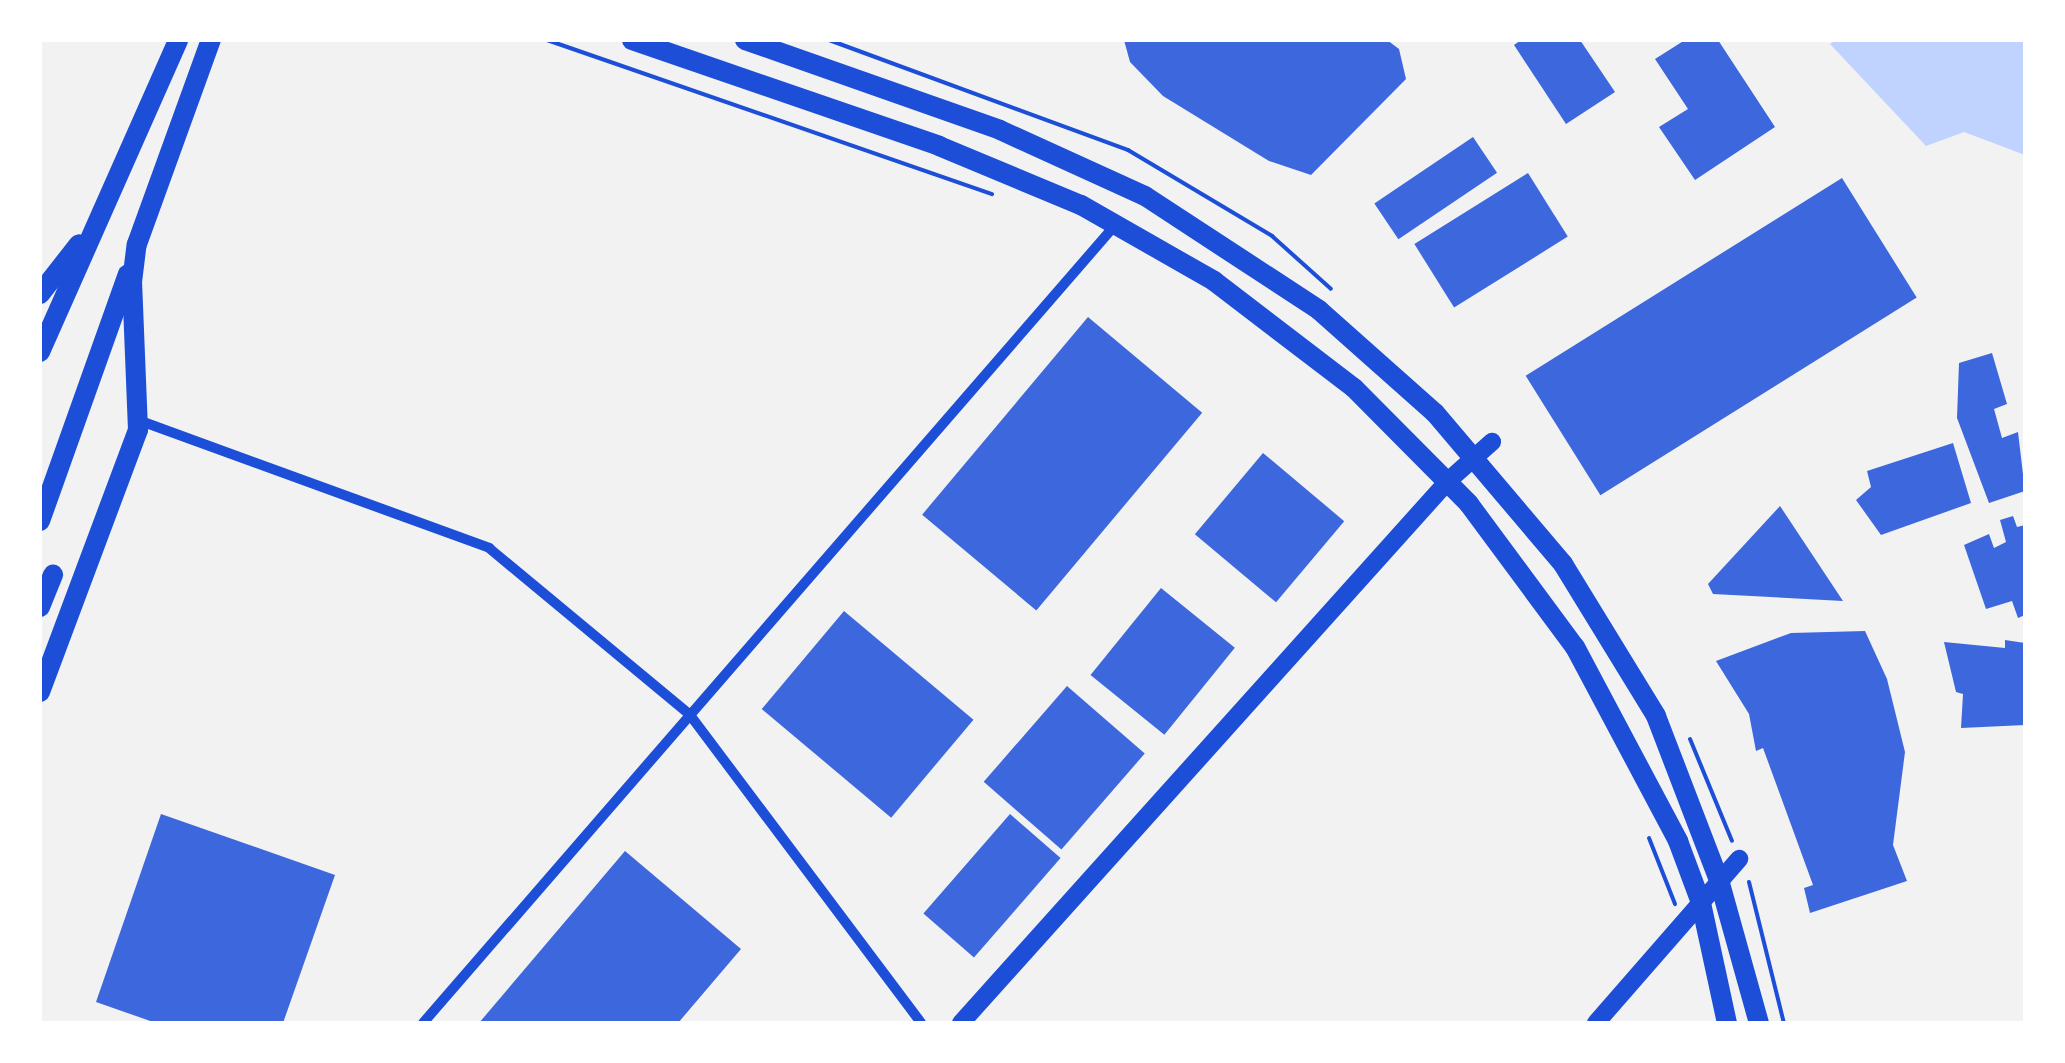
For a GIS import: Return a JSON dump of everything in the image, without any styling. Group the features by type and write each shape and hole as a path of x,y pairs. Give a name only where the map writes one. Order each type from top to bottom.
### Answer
{"main road":[{"path":"40,352 130,156 178,40"},
{"path":"40,521 211,40"},
{"path":"632,40 970,158 1116,223 1296,340 1448,481 1574,647 1678,840 1700,903 1726,1023"},
{"path":"745,40 1000,130 1191,222 1350,334 1476,456 1563,564 1628,664 1682,769 1720,880 1759,1023"},
{"path":"40,294 130,156"},
{"path":"40,692 126,471 138,420 132,282 137,244"},
{"path":"40,608 53,574"}],"street":[{"path":"423,1023 1116,223"},
{"path":"138,420 489,548 690,715 922,1023"},
{"path":"961,1023 1448,481 1492,442"},
{"path":"1596,1023 1739,859"}],"path":[{"path":"547,40 1001,197"},
{"path":"1644,824 1683,924"}],"water":[{"path":"1836,40 2025,40 2025,155 1964,132 1926,146 1830,44"}],"building":[{"path":"1124,40 1387,40 1399,49 1406,79 1311,175 1269,161 1163,96 1130,62"},
{"path":"1521,40 1580,40 1615,92 1566,124 1514,45"},
{"path":"1685,40 1718,40 1775,127 1695,180 1659,127 1688,109 1655,59"},
{"path":"1473,137 1497,173 1398,239 1374,204"},
{"path":"1528,173 1568,237 1454,308 1414,244"},
{"path":"1842,178 1917,298 1600,495 1526,376"},
{"path":"1088,317 1202,413 1036,610 922,515"},
{"path":"1992,353 2007,404 1994,409 2002,438 2018,432 2025,491 1989,503 1957,418 1959,363"},
{"path":"1953,443 1971,503 1881,535 1856,500 1871,487 1867,471"},
{"path":"1263,453 1344,521 1276,602 1195,534"},
{"path":"1780,506 1843,601 1713,594 1708,584"},
{"path":"2013,516 2017,527 2025,525 2025,615 2018,618 2012,601 1986,609 1964,545 1989,534 1994,548 2006,542 2000,520"},
{"path":"1161,588 1235,648 1164,735 1091,675"},
{"path":"844,611 973,720 891,818 762,709"},
{"path":"1865,631 1887,679 1905,752 1893,845 1907,881 1810,913 1804,888 1813,885 1763,748 1756,751 1749,714 1716,661 1791,633"},
{"path":"2005,640 2025,643 2025,725 1961,728 1963,694 1956,692 1944,642 2005,648"},
{"path":"1067,686 1145,754 1061,849 984,782"},
{"path":"161,814 335,875 283,1023 156,1023 96,1002"},
{"path":"1010,814 1061,858 974,958 923,914"},
{"path":"625,851 741,949 678,1023 479,1023"}]}
